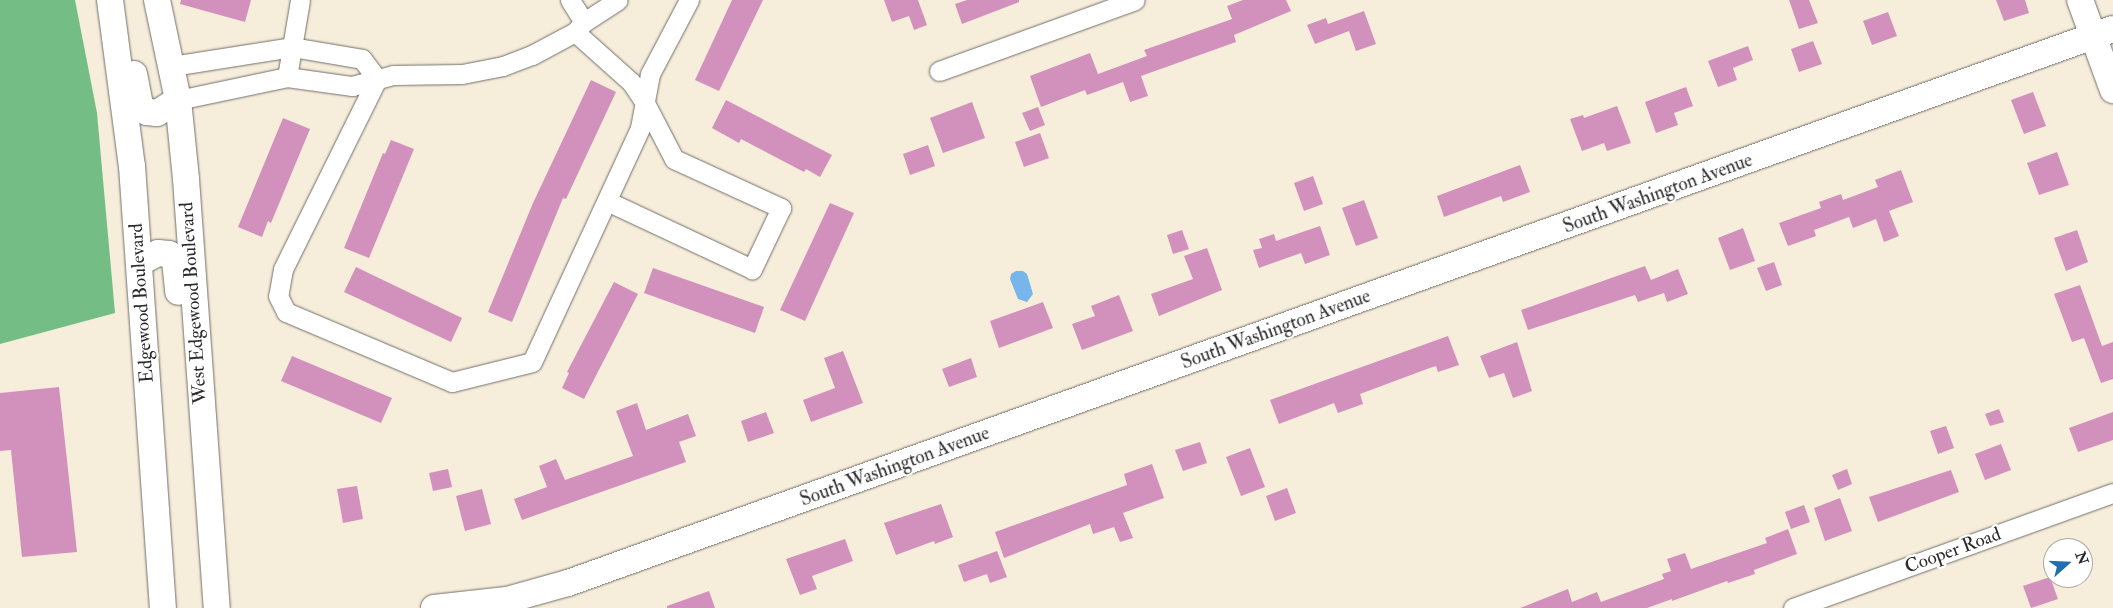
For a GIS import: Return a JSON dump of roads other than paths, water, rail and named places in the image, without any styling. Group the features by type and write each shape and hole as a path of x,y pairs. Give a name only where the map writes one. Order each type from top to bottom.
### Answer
{"street":[{"name":"Edgewood Boulevard","path":"110,0 132,166 163,608"},
{"path":"114,0 122,12 140,105 147,112 157,113 178,100 287,77 352,86 393,75 462,74 503,66 532,55 579,27 618,0"},
{"name":"West Edgewood Boulevard","path":"157,0 178,100 186,179 200,398 217,608"},
{"path":"287,77 300,0"},
{"path":"570,0 579,27 631,82 645,103 674,159 781,208 752,269 607,201"},
{"path":"377,79 283,269 278,296 286,312 452,382 532,362 640,128 650,74 689,0"},
{"path":"939,71 1135,0"},
{"path":"2080,0 2103,33 2113,90"},
{"name":"South Washington Avenue","path":"434,608 507,600 578,580 2103,33"},
{"path":"172,66 292,47 362,58 377,79"},
{"path":"139,263 158,253 169,254 176,261 184,366 200,398"},
{"name":"Cooper Road","path":"1794,608 2113,493"}],"water":[{"path":"1016,271 1023,271 1027,274 1033,294 1027,302 1018,299 1010,279 1011,274"}]}
